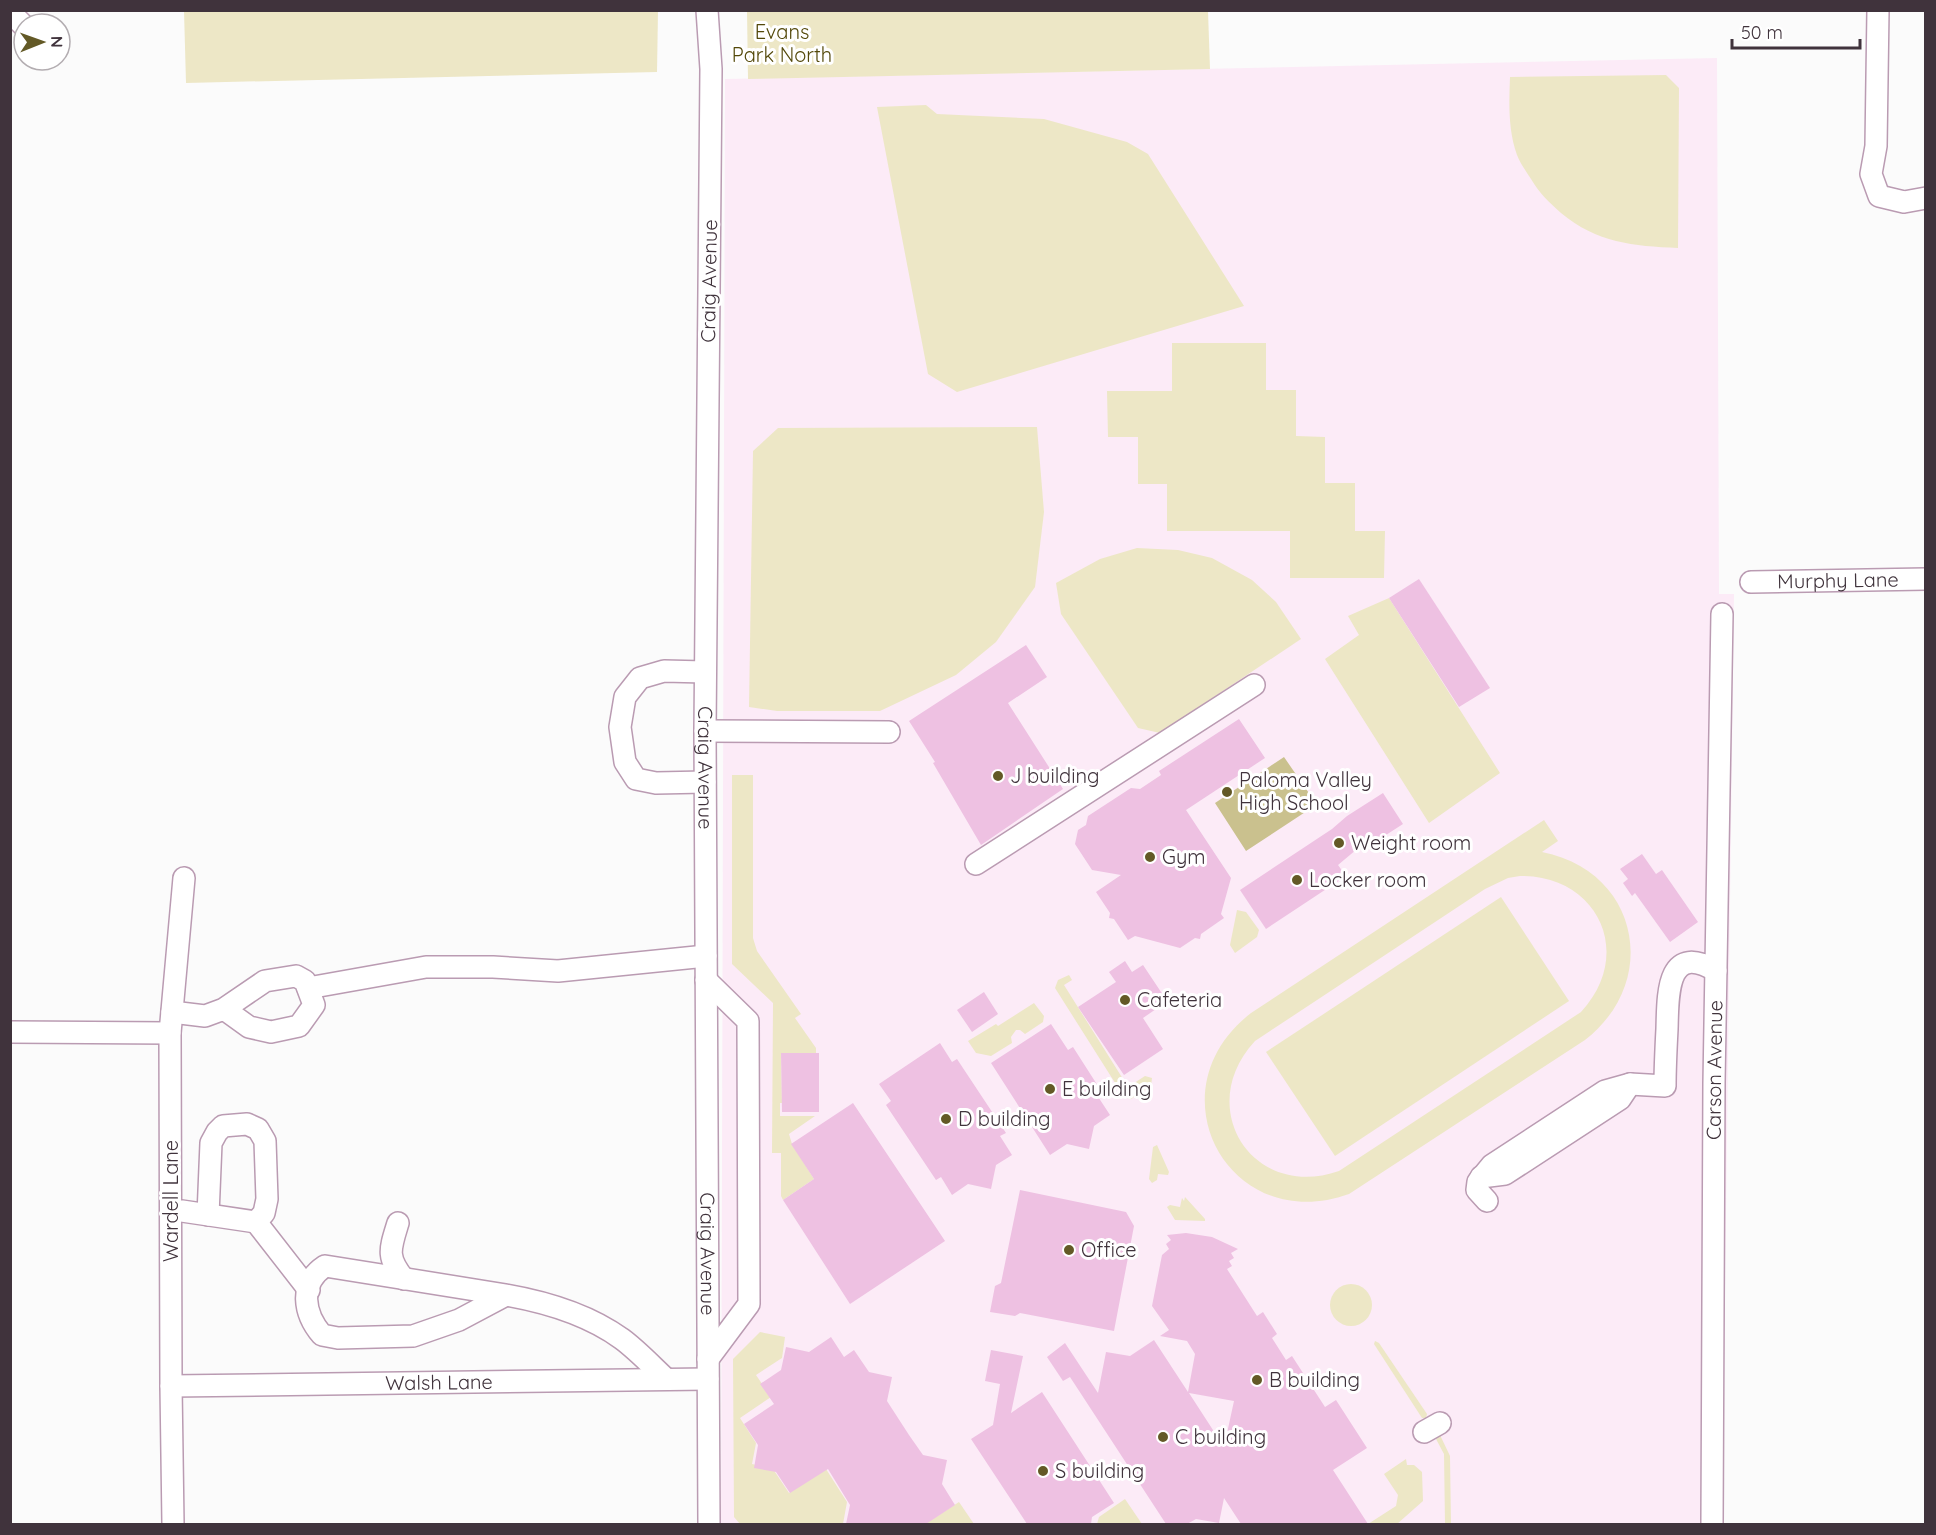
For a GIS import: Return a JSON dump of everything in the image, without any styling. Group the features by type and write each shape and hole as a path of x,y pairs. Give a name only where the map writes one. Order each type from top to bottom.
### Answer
{"street":[{"name":"Craig Avenue","path":"707,10 711,81 705,672 709,1524"},
{"path":"1878,10 1876,146 1870,174 1880,196 1904,202 1926,198"},
{"name":"Murphy Lane","path":"1752,582 1926,579"},
{"name":"Carson Avenue","path":"1712,1524 1716,971 1722,614"},
{"path":"705,672 664,670 640,678 624,697 621,727 624,762 636,779 656,783 705,782"},
{"path":"976,864 1254,685"},
{"path":"705,731 889,732"},
{"name":"Wardell Lane","path":"173,1524 171,1034 184,878"},
{"path":"308,988 426,967 493,967 558,971 706,956"},
{"path":"1487,1201 1477,1190 1478,1182 1492,1165 1605,1091 1630,1084 1665,1086 1668,991 1673,975 1678,968 1692,962 1703,963 1716,971"},
{"path":"172,1012 205,1016 224,1009 265,981 296,976 305,981 314,1005 299,1026 271,1032 249,1027 224,1009"},
{"path":"706,980 748,1021 749,1304 708,1369"},
{"path":"10,1032 171,1034"},
{"path":"208,1215 211,1143 223,1126 247,1124 258,1129 265,1141 267,1199 264,1213 256,1222"},
{"path":"171,1211 256,1222 309,1290"},
{"path":"398,1223 390,1249 392,1265 404,1279"},
{"path":"506,1294 459,1320 413,1336 338,1338 322,1335 311,1322 306,1305 315,1273 325,1266 506,1294 569,1311 621,1339 666,1379"},
{"name":"Walsh Lane","path":"171,1386 666,1379 708,1369"}],"shaded area":[{"name":"Paloma Valley High School","path":"1717,58 1719,594 1734,594 1722,1524 721,1524 725,79"},
{"path":"1284,757 1313,799 1316,797 1319,803 1246,851 1215,803"}],"green space":[{"path":"184,11 658,11 657,72 186,83"},
{"name":"Evans Park North","path":"747,11 1208,11 1210,69 748,79"},
{"path":"1666,75 1679,88 1678,248 1631,244 1588,231 1548,201 1520,161 1514,146 1511,126 1510,77"},
{"path":"926,105 937,114 1044,119 1127,142 1148,154 1244,306 957,392 928,374 877,107"},
{"path":"1172,343 1266,343 1266,390 1296,390 1296,436 1325,437 1325,483 1355,483 1355,531 1385,531 1384,578 1290,578 1290,531 1167,531 1167,484 1138,484 1138,437 1108,437 1107,391 1172,391"},
{"path":"1037,427 1044,512 1035,587 996,642 956,675 880,711 777,711 749,707 753,451 778,428"},
{"path":"1137,548 1178,550 1212,558 1252,580 1276,602 1301,639 1160,733 1138,728 1061,614 1056,583 1100,559"},
{"path":"1389,598 1500,773 1429,823 1325,659 1359,635 1348,616"},
{"path":"732,775 753,775 753,938 757,951 801,1014 795,1018 816,1048 816,1053 781,1053 780,1116 815,1116 789,1134 792,1144 814,1179 783,1200 781,1196 781,1153 772,1153 773,1003 732,964"},
{"path":"1544,820 1558,841 1542,852 1575,863 1600,881 1618,904 1628,931 1630,960 1624,988 1609,1016 1585,1040 1349,1194 1306,1202 1269,1195 1239,1176 1217,1149 1206,1116 1207,1080 1221,1045 1251,1013","holes":["1520,876 1547,879 1570,889 1588,903 1600,922 1606,943 1605,966 1597,989 1581,1012 1339,1171 1308,1177 1281,1173 1258,1161 1242,1142 1232,1119 1230,1094 1237,1067 1255,1041 1485,889 1508,878"]},
{"path":"1501,897 1569,1001 1335,1156 1266,1052"},
{"path":"1237,910 1246,912 1259,930 1257,937 1235,953 1230,945"},
{"path":"1069,975 1072,980 1064,985 1128,1087 1145,1076 1152,1078 1151,1086 1131,1099 1124,1097 1055,988 1058,980"},
{"path":"1034,1003 1044,1016 1043,1022 1025,1034 1016,1030 1011,1037 1012,1043 991,1056 976,1053 968,1041 996,1024 998,1026"},
{"path":"1157,1145 1169,1172 1168,1175 1158,1174 1157,1180 1152,1183 1149,1179 1153,1147"},
{"path":"1185,1197 1205,1221 1175,1220 1167,1207 1170,1205 1180,1207 1182,1198 1184,1201"},
{"path":"1351,1284 1359,1285 1366,1290 1371,1297 1371,1313 1366,1320 1359,1325 1351,1326 1343,1325 1336,1320 1331,1313 1330,1305 1331,1297 1336,1290 1343,1285"},
{"path":"760,1332 785,1337 782,1358 756,1375 771,1397 740,1418 756,1443 752,1464 773,1469 789,1493 826,1469 847,1502 843,1524 740,1524 734,1517 733,1359"},
{"path":"1375,1341 1379,1343 1427,1414 1426,1418 1422,1418 1374,1344"},
{"path":"1440,1435 1450,1456 1451,1524 1445,1524 1444,1454 1436,1439"},
{"path":"1406,1459 1407,1465 1414,1465 1422,1472 1423,1501 1397,1524 1368,1524 1396,1506 1398,1495 1384,1474"},
{"path":"1125,1499 1142,1524 1097,1524 1099,1517"},
{"path":"959,1502 974,1524 925,1524"}],"building":[{"path":"1419,579 1490,688 1459,707 1389,598"},
{"path":"1026,645 1047,677 1008,703 1063,789 981,845 933,763 935,762 909,721"},
{"name":"Gym","path":"1239,719 1265,758 1186,810 1231,878 1221,914 1224,918 1201,934 1200,939 1195,938 1180,948 1135,936 1128,940 1114,919 1109,918 1110,913 1096,892 1121,875 1092,870 1075,844 1078,830 1086,825 1088,816 1131,788 1140,789 1161,775 1159,771"},
{"name":"Locker room","path":"1383,793 1403,824 1372,844 1369,839 1338,865 1346,876 1266,929 1240,890"},
{"path":"1642,854 1656,874 1662,870 1698,922 1670,942 1635,893 1632,896 1623,883 1628,879 1620,869"},
{"name":"Cafeteria","path":"1125,961 1132,972 1143,965 1165,998 1157,1003 1156,1009 1143,1018 1163,1049 1124,1075 1078,1007 1116,982 1109,972"},
{"path":"984,992 998,1014 972,1032 957,1010"},
{"name":"E building","path":"1051,1024 1068,1050 1073,1047 1098,1086 1093,1089 1110,1115 1094,1126 1089,1149 1067,1144 1050,1155 991,1063"},
{"name":"D building","path":"940,1043 952,1062 957,1059 1006,1133 1000,1136 1012,1155 996,1165 991,1189 968,1184 952,1195 941,1177 936,1180 886,1105 891,1101 879,1084"},
{"path":"781,1053 819,1053 819,1112 782,1112"},
{"path":"853,1103 945,1241 850,1304 783,1200 814,1179 791,1144"},
{"name":"Office","path":"1020,1190 1126,1212 1134,1226 1114,1331 1020,1313 1015,1316 990,1312 995,1286 1001,1283"},
{"path":"1186,1233 1212,1237 1238,1249 1231,1253 1234,1258 1229,1261 1232,1266 1227,1269 1257,1316 1263,1312 1277,1334 1272,1338 1286,1360 1292,1356 1325,1407 1336,1400 1367,1448 1333,1470 1368,1524 1241,1524 1224,1498 1219,1523 1196,1519 1187,1524 1166,1524 1070,1377 1063,1381 1047,1357 1065,1343 1098,1393 1106,1352 1130,1356 1154,1340 1188,1392 1195,1354 1187,1341 1160,1336 1169,1330 1152,1306 1162,1255 1169,1249 1166,1244 1171,1240 1167,1235","holes":["1189,1393 1234,1401 1224,1447"]},
{"path":"831,1337 844,1357 854,1350 869,1372 892,1377 887,1401 909,1435 923,1455 947,1460 942,1484 955,1505 926,1524 846,1524 850,1505 828,1469 790,1493 776,1472 754,1468 758,1445 744,1424 774,1404 760,1384 781,1370 786,1347 809,1352"},
{"name":"S building","path":"991,1350 1023,1356 1011,1413 1042,1392 1114,1503 1092,1517 1091,1524 1027,1524 971,1439 993,1425 1000,1384 985,1381"}],"place":[{"name":"J building","path":"998,776"},
{"name":"Paloma Valley High School","path":"1227,792"},
{"name":"Weight room","path":"1339,843"},
{"name":"Gym","path":"1150,857"},
{"name":"Locker room","path":"1297,880"},
{"name":"Cafeteria","path":"1125,1000"},
{"name":"E building","path":"1050,1089"},
{"name":"D building","path":"946,1119"},
{"name":"Office","path":"1069,1250"},
{"name":"B building","path":"1257,1380"},
{"name":"C building","path":"1163,1437"},
{"name":"S building","path":"1043,1471"}]}
